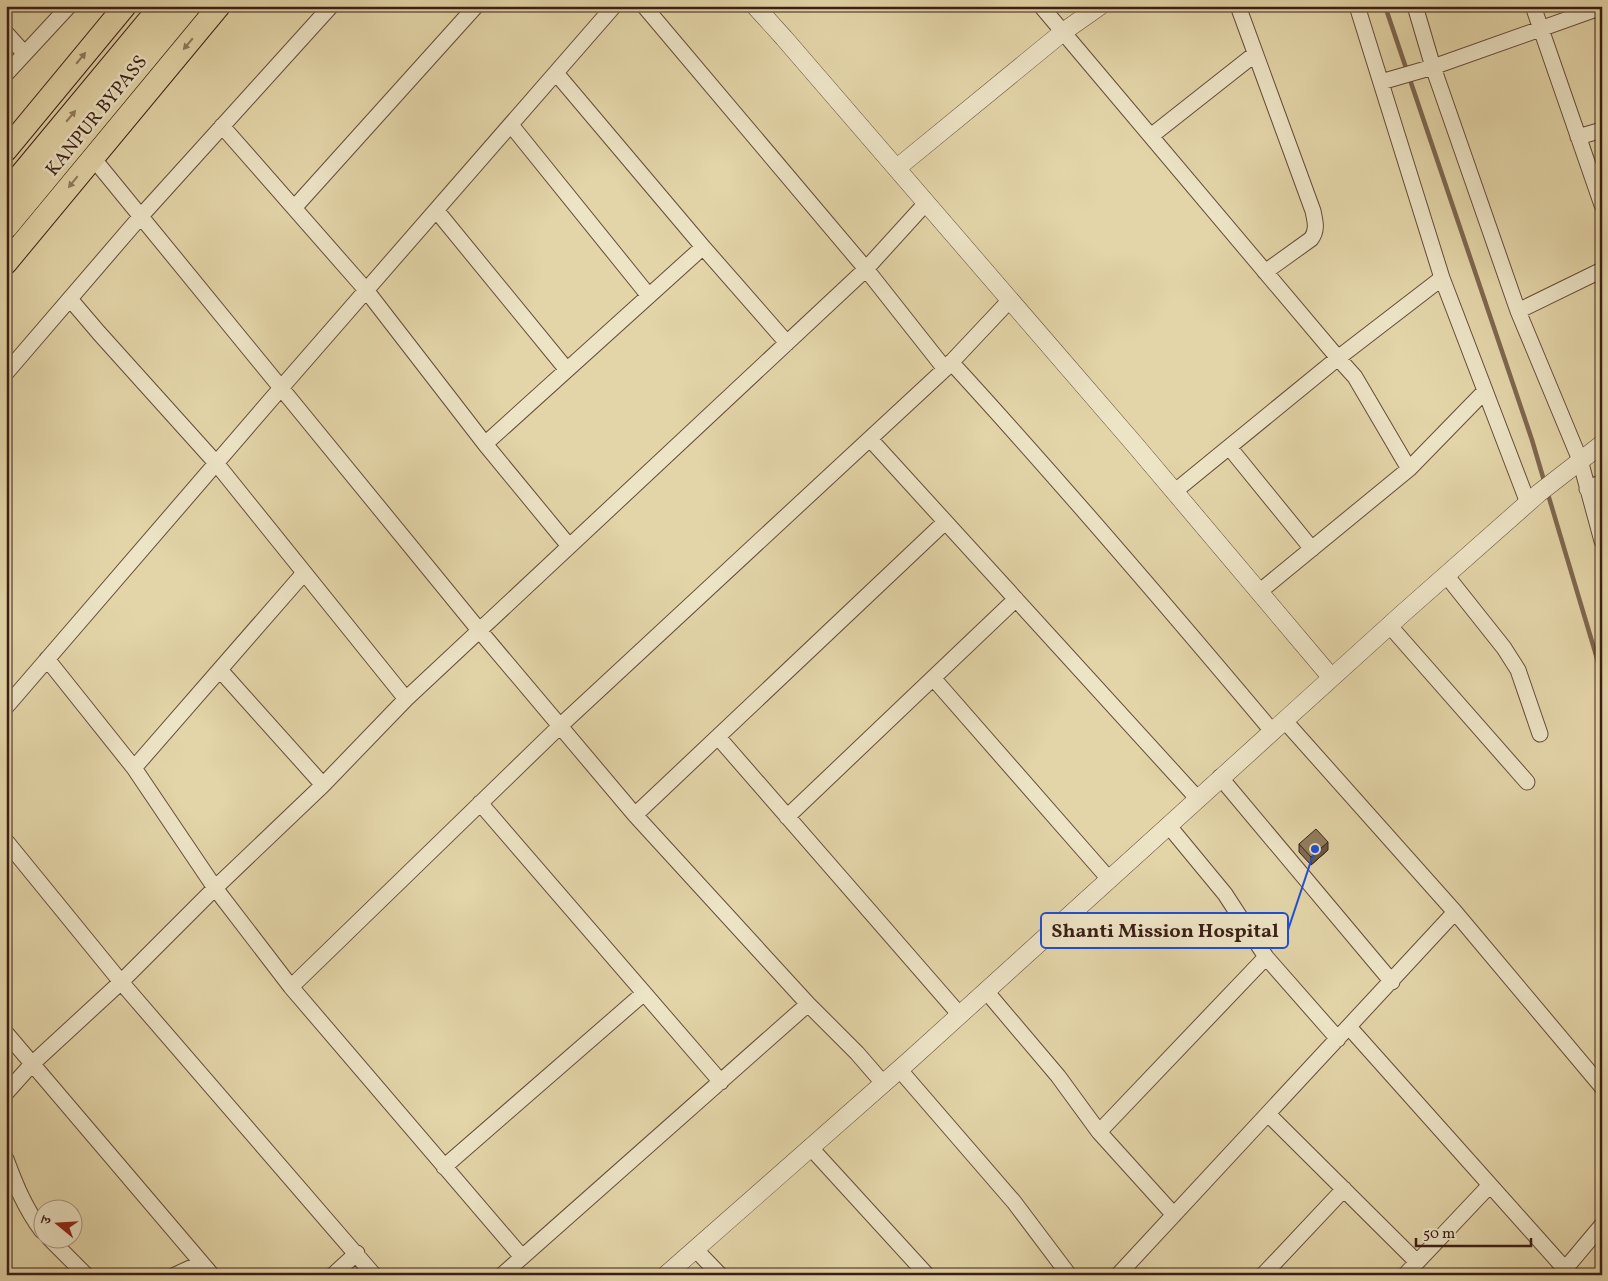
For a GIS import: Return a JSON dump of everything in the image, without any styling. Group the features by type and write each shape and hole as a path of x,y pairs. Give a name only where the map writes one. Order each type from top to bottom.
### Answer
{"highway":[{"name":"KANPUR BYPASS","path":"6,194 162,6"},
{"name":"KANPUR BYPASS","path":"6,226 188,6"}],"main road":[{"path":"6,150 125,6"},
{"path":"6,263 220,6"}],"street":[{"path":"6,74 69,6"},
{"path":"6,373 141,216 331,6"},
{"path":"294,208 476,6"},
{"path":"6,706 614,6"},
{"path":"644,6 948,366 1026,443 1129,561 1278,725 1455,912 1602,1087"},
{"path":"755,6 1174,492 1331,678"},
{"path":"1041,6 1355,378 1410,469"},
{"path":"896,168 1063,32 1100,6"},
{"path":"1238,6 1313,211 1316,230 1311,238 1266,272"},
{"path":"1357,6 1386,80 1442,278 1485,391 1533,498"},
{"path":"1415,6 1429,68 1518,311 1578,461 1602,541"},
{"path":"1533,6 1602,205"},
{"path":"1386,80 1429,68 1602,7"},
{"path":"6,34 24,53"},
{"path":"1151,136 1255,54"},
{"path":"556,73 787,343"},
{"path":"511,125 649,296"},
{"path":"222,126 366,290 485,444 569,546"},
{"path":"1578,137 1602,130"},
{"path":"93,158 479,630 635,815 883,1083"},
{"path":"6,1093 32,1064 121,982 215,888 323,785 406,699 866,269 926,203"},
{"path":"436,210 567,370"},
{"path":"485,444 703,247"},
{"path":"1518,311 1602,270"},
{"path":"1174,492 1338,358 1442,278"},
{"path":"70,299 216,463 406,699"},
{"path":"292,987 560,726 948,366 1009,301"},
{"path":"1259,592 1410,469 1485,391"},
{"path":"870,439 1197,798"},
{"path":"666,1275 986,991 1389,625 1533,498 1602,444"},
{"path":"1229,447 1312,549"},
{"path":"1587,489 1602,482"},
{"path":"635,815 945,522"},
{"path":"134,768 304,573"},
{"path":"1446,575 1504,648 1515,665 1540,734"},
{"path":"787,817 1016,599"},
{"path":"1389,625 1527,782"},
{"path":"47,659 134,768 215,888 292,987 522,1257"},
{"path":"220,670 323,785"},
{"path":"933,678 1109,879"},
{"path":"718,737 960,1014"},
{"path":"1220,777 1392,982"},
{"path":"480,803 721,1082"},
{"path":"1168,825 1225,894 1266,957 1338,1040"},
{"path":"6,842 121,982 357,1253 374,1275"},
{"path":"1118,1275 1455,912"},
{"path":"1099,1132 1266,957"},
{"path":"986,991 1058,1076 1099,1132 1174,1215"},
{"path":"444,1167 644,993"},
{"path":"502,1275 808,1004"},
{"path":"1349,1027 1490,1184 1562,1272 1602,1226"},
{"path":"6,1033 212,1275"},
{"path":"899,1069 1014,1202 1069,1275"},
{"path":"1268,1114 1417,1262"},
{"path":"810,1147 927,1275"},
{"path":"6,1159 20,1197 32,1216"},
{"path":"1405,1275 1490,1184"},
{"path":"1263,1275 1344,1189"},
{"path":"59,1248 86,1275"},
{"path":"695,1249 720,1275"},
{"path":"333,1275 357,1253"},
{"path":"175,1275 201,1263"}],"building":[{"path":"1316,829 1328,842 1311,857 1299,844"}],"waterway":[{"path":"1385,6 1532,440 1545,484"},
{"path":"1547,491 1602,675"}],"place":[{"name":"Shanti Mission Hospital","path":"1315,849"}]}
